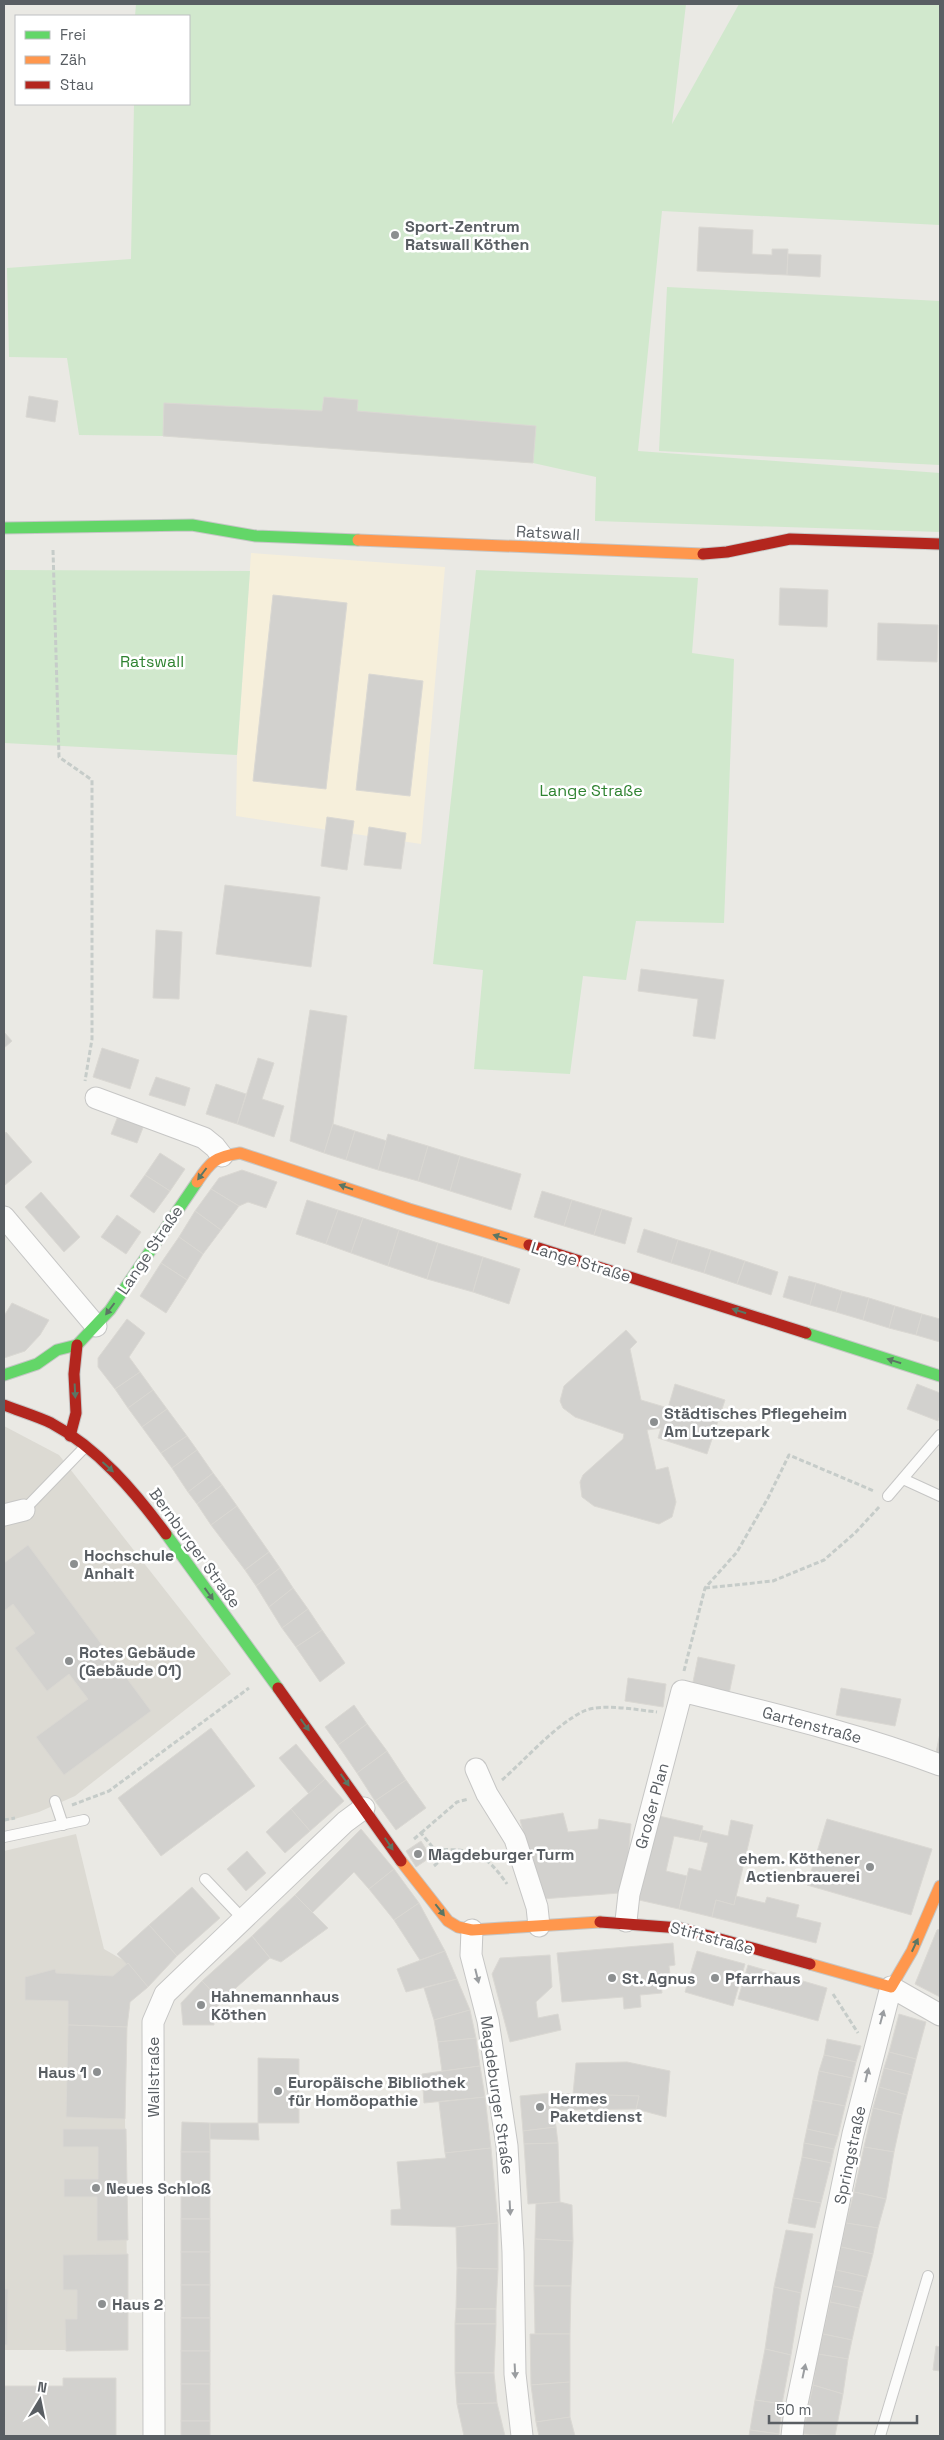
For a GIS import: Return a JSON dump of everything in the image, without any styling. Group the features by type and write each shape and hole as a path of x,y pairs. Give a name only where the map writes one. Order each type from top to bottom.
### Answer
{"main road":[{"name":"Ratswall","path":"4,528 192,525 256,536 695,556 727,552 790,539 940,544"},
{"name":"Lange Straße","path":"78,1345 110,1310 211,1162 222,1156 240,1153 408,1209 940,1376"},
{"path":"4,1375 36,1364 57,1350 78,1345 74,1374 76,1413 70,1436"},
{"name":"Bernburger Straße","path":"4,1405 52,1424 85,1447 131,1489 156,1519 364,1808"},
{"path":"364,1808 448,1921 458,1927 472,1930"},
{"name":"Springstraße","path":"890,1987 912,1951 940,1886"},
{"name":"Stiftstraße","path":"472,1930 626,1921 680,1928 890,1987"}],"street":[{"path":"96,1098 204,1138 222,1156"},
{"path":"4,1217 96,1326"},
{"name":"Großer Plan","path":"626,1921 629,1894 683,1682"},
{"name":"Gartenstraße","path":"683,1682 900,1750 940,1765"},
{"path":"476,1769 487,1794 515,1839 533,1897 539,1926"},
{"name":"Wallstraße","path":"154,2436 153,2022 165,1994 345,1822 364,1808"},
{"name":"Magdeburger Straße","path":"472,1930 471,1955 488,2021 507,2146 513,2252 515,2374 522,2436"},
{"name":"Stiftstraße","path":"890,1987 940,2016"},
{"name":"Springstraße","path":"792,2436 794,2418 850,2152 873,2050 890,1987"}],"lane":[{"path":"888,1496 940,1435"},
{"path":"14,1513 85,1447"},
{"path":"903,1479 940,1496"},
{"path":"56,1805 63,1825"},
{"path":"4,1837 84,1820"},
{"path":"205,1880 244,1920"},
{"path":"880,2436 928,2276"}],"path":[{"path":"52,527 59,757 92,780 92,1039 84,1091 96,1098"},
{"path":"683,1682 705,1588 736,1552 768,1498 789,1455 888,1496 855,1533 824,1560 773,1581 705,1588"},
{"path":"56,1805 109,1791 268,1674"},
{"path":"421,1833 457,1802 487,1794 558,1729 585,1710 617,1707 676,1714"},
{"path":"415,1879 442,1859 435,1850 459,1848 478,1854 494,1865 509,1886 526,1897 533,1897"},
{"path":"829,1970 829,1989 858,2032 873,2050"}],"shaded area":[{"path":"251,553 445,567 421,844 236,816 237,755"},
{"name":"Hochschule Anhalt","path":"4,1426 59,1455 231,1674 75,1796 39,1812 4,1822"},
{"path":"76,1834 104,1949 128,1963 148,1987 130,2002 127,2027 125,2119 128,2350 4,2350 4,1851"}],"green space":[{"name":"Sport-Zentrum Ratswall Köthen","path":"136,4 686,4 672,124 739,4 940,4 940,225 662,211 638,451 940,473 940,532 595,521 596,477 533,463 163,436 79,435 67,358 9,357 7,268 131,259 134,105 190,105 190,15 135,15"},
{"path":"667,287 940,301 940,465 659,451"},
{"name":"Ratswall","path":"4,570 250,571 237,755 4,743"},
{"name":"Lange Straße","path":"476,570 698,578 692,653 734,659 724,923 636,921 626,980 583,976 570,1074 474,1069 483,970 433,964"}],"building":[{"path":"699,227 753,230 752,254 772,255 772,249 788,249 787,275 697,271"},
{"path":"788,254 821,255 820,277 787,275"},
{"path":"29,396 58,401 55,422 26,417"},
{"path":"324,397 358,400 357,411 536,426 533,463 163,436 164,403 322,411"},
{"path":"780,588 828,590 827,627 779,625"},
{"path":"273,595 347,603 326,789 253,781"},
{"path":"878,623 938,625 937,662 877,660"},
{"path":"369,674 423,681 410,796 356,790"},
{"path":"327,817 354,821 347,870 321,866"},
{"path":"369,827 406,833 401,869 364,865"},
{"path":"225,885 320,897 311,967 216,954"},
{"path":"156,930 182,932 179,999 153,998"},
{"path":"641,969 724,980 715,1039 693,1036 698,999 638,991"},
{"path":"310,1010 347,1016 333,1124 324,1153 290,1141"},
{"path":"4,1032 12,1041 4,1048"},
{"path":"102,1048 139,1060 130,1089 93,1077"},
{"path":"258,1058 274,1063 262,1099 284,1106 274,1137 237,1124"},
{"path":"156,1077 190,1088 185,1106 149,1095"},
{"path":"216,1084 246,1094 237,1124 206,1114"},
{"path":"118,1116 144,1125 137,1143 111,1134"},
{"path":"333,1124 355,1131 346,1160 324,1153"},
{"path":"355,1131 387,1141 378,1170 346,1160"},
{"path":"6,1132 32,1162 5,1185 4,1135"},
{"path":"388,1134 428,1146 418,1181 378,1170"},
{"path":"428,1146 460,1156 450,1191 418,1181"},
{"path":"160,1153 185,1169 170,1191 145,1175"},
{"path":"460,1156 521,1174 511,1210 450,1191"},
{"path":"242,1170 277,1182 266,1208 248,1202 239,1206 211,1189 219,1178"},
{"path":"145,1175 170,1191 154,1213 130,1196"},
{"path":"211,1189 239,1206 221,1230 195,1211"},
{"path":"542,1191 572,1200 564,1226 534,1217"},
{"path":"41,1192 80,1237 64,1252 25,1207"},
{"path":"307,1200 338,1210 326,1244 296,1234"},
{"path":"572,1200 602,1209 594,1235 564,1226"},
{"path":"602,1209 632,1218 625,1244 594,1235"},
{"path":"338,1210 363,1218 351,1253 326,1244"},
{"path":"195,1211 221,1230 203,1254 179,1237"},
{"path":"117,1215 141,1232 126,1254 101,1237"},
{"path":"363,1218 399,1230 388,1266 351,1253"},
{"path":"644,1229 678,1240 671,1263 637,1252"},
{"path":"399,1230 438,1243 427,1279 388,1266"},
{"path":"179,1237 203,1254 187,1280 161,1263"},
{"path":"678,1240 711,1250 704,1273 671,1263"},
{"path":"438,1243 483,1257 473,1292 427,1279"},
{"path":"711,1250 745,1261 737,1284 704,1273"},
{"path":"483,1257 520,1269 509,1304 473,1292"},
{"path":"745,1261 778,1272 771,1295 737,1284"},
{"path":"161,1263 187,1280 166,1313 140,1296"},
{"path":"789,1276 816,1283 810,1305 783,1297"},
{"path":"816,1283 842,1291 836,1312 810,1305"},
{"path":"842,1291 869,1298 863,1320 836,1312"},
{"path":"869,1298 895,1306 889,1328 863,1320"},
{"path":"12,1303 49,1320 40,1335 25,1351 4,1358 4,1316"},
{"path":"895,1306 922,1314 916,1335 889,1328"},
{"path":"922,1314 940,1319 940,1342 916,1335"},
{"path":"127,1319 145,1333 129,1357 140,1372 115,1389 98,1367 98,1358"},
{"name":"Städtisches Pflegeheim Am Lutzepark","path":"626,1330 637,1342 630,1349 641,1400 668,1408 675,1384 725,1400 707,1454 658,1438 661,1428 647,1430 656,1470 668,1467 676,1502 672,1517 659,1524 594,1506 582,1497 580,1482 583,1475 623,1439 624,1434 575,1417 563,1408 560,1401 564,1386"},
{"path":"140,1372 153,1390 128,1408 115,1389"},
{"path":"917,1384 940,1393 938,1421 907,1409"},
{"path":"153,1390 167,1409 142,1427 128,1408"},
{"path":"167,1409 187,1436 161,1453 142,1427"},
{"path":"187,1436 197,1450 172,1468 161,1453"},
{"path":"197,1450 213,1473 188,1492 172,1468"},
{"path":"213,1473 222,1485 197,1504 188,1492"},
{"path":"222,1485 237,1506 211,1525 197,1504"},
{"path":"237,1506 269,1552 245,1570 211,1525"},
{"name":"Rotes Gebäude (Gebäude 01)","path":"28,1545 151,1711 64,1775 36,1737 88,1699 69,1674 47,1691 15,1648 35,1633 13,1604 4,1611 4,1563"},
{"path":"269,1552 280,1568 256,1586 245,1570"},
{"path":"280,1568 293,1588 269,1607 256,1586"},
{"path":"293,1588 308,1609 282,1628 269,1607"},
{"path":"308,1609 322,1630 296,1647 282,1628"},
{"path":"322,1630 345,1663 320,1682 296,1647"},
{"path":"698,1657 735,1665 729,1694 692,1687"},
{"path":"628,1678 666,1684 663,1707 625,1701"},
{"path":"841,1688 901,1699 895,1726 836,1715"},
{"path":"354,1705 367,1724 338,1745 325,1727"},
{"path":"367,1724 387,1751 357,1773 338,1745"},
{"path":"211,1728 255,1786 161,1856 118,1798"},
{"path":"940,1733 940,1755 936,1753"},
{"path":"296,1744 325,1779 309,1794 279,1758"},
{"path":"387,1751 406,1780 375,1801 357,1773"},
{"path":"325,1779 344,1801 310,1831 291,1809"},
{"path":"406,1780 426,1808 396,1830 375,1801"},
{"path":"291,1809 310,1831 285,1853 266,1832"},
{"path":"563,1813 568,1832 598,1829 599,1819 631,1824 628,1859 619,1893 542,1899 520,1820"},
{"path":"659,1816 703,1826 699,1841 674,1836 666,1871 687,1876 679,1909 639,1900"},
{"name":"ehem. Köthener Actienbrauerei","path":"827,1819 932,1849 911,1915 807,1885"},
{"path":"731,1820 753,1825 734,1905 716,1900 712,1917 679,1909 689,1868 701,1871 708,1843 699,1841 702,1830 728,1836"},
{"path":"361,1829 394,1869 369,1889 354,1872 312,1913 295,1895"},
{"name":"Magdeburger Turm","path":"421,1841 431,1857 416,1867 406,1851"},
{"path":"247,1851 266,1873 246,1891 227,1869"},
{"path":"394,1869 419,1903 394,1920 369,1889"},
{"path":"192,1887 220,1918 177,1956 149,1925"},
{"path":"295,1895 328,1928 281,1962 270,1958 252,1936"},
{"path":"736,1896 765,1903 767,1897 799,1905 796,1917 821,1923 816,1943 712,1917 716,1900 734,1905"},
{"path":"419,1903 445,1951 420,1960 394,1920"},
{"path":"149,1925 177,1956 148,1987 117,1954"},
{"path":"940,1929 940,1997 915,1984 937,1930"},
{"path":"252,1936 270,1958 221,2001 202,1981"},
{"name":"St. Agnus","path":"673,1943 675,1965 669,1966 670,1974 665,1975 666,1982 661,1983 662,1993 640,1995 641,2007 624,2009 623,1997 562,2002 557,1953"},
{"path":"445,1951 457,1979 406,1992 397,1969"},
{"name":"Pfarrhaus","path":"697,1951 745,1964 733,2006 685,1992"},
{"path":"550,1955 552,1987 536,2002 538,2018 558,2014 561,2030 510,2042 492,1974 500,1958"},
{"path":"128,1963 148,1987 130,2002 127,2027 68,2025 68,2001 25,2000 25,1977 55,1969 56,1973 113,1976"},
{"path":"748,1965 827,1988 818,2021 738,1999"},
{"path":"457,1979 470,2010 434,2020 424,1988"},
{"path":"202,1981 221,2001 213,2014 214,2025 183,2025 181,2003"},
{"path":"470,2010 476,2038 438,2042 434,2020"},
{"path":"899,2014 926,2022 916,2059 889,2052"},
{"name":"Haus 1","path":"68,2025 127,2027 125,2119 66,2117"},
{"path":"476,2038 480,2066 442,2071 438,2042"},
{"path":"827,2039 861,2046 856,2062 824,2055"},
{"path":"889,2052 916,2059 912,2075 884,2068"},
{"path":"824,2055 856,2062 852,2078 819,2071"},
{"name":"Europäische Bibliothek für Homöopathie","path":"258,2058 299,2059 299,2123 258,2123"},
{"path":"627,2062 670,2071 666,2117 636,2109 639,2096 573,2094 576,2063"},
{"path":"480,2066 485,2097 424,2103 422,2074"},
{"path":"884,2068 912,2075 907,2095 879,2087"},
{"path":"819,2071 852,2078 845,2106 813,2100"},
{"path":"879,2087 907,2095 902,2115 873,2108"},
{"path":"551,2093 556,2127 523,2131 520,2096"},
{"path":"551,2093 639,2096 636,2109 552,2110"},
{"path":"485,2097 491,2148 445,2153 439,2102"},
{"path":"813,2100 845,2106 838,2136 807,2129"},
{"path":"873,2108 902,2115 894,2152 864,2147"},
{"path":"182,2122 210,2123 210,2152 181,2152"},
{"path":"210,2123 258,2123 259,2140 210,2139"},
{"path":"556,2127 558,2143 524,2144 523,2131"},
{"name":"Neues Schloß","path":"63,2129 126,2129 128,2240 97,2241 97,2197 64,2197 64,2179 98,2179 98,2147 63,2147"},
{"path":"807,2129 838,2136 834,2149 804,2143"},
{"path":"558,2143 560,2202 528,2204 524,2144"},
{"path":"804,2143 834,2149 831,2163 802,2157"},
{"path":"864,2147 894,2152 886,2199 854,2192"},
{"path":"491,2148 498,2223 456,2227 391,2225 391,2210 401,2209 397,2162 446,2158 445,2153"},
{"path":"181,2152 210,2152 210,2185 181,2185"},
{"path":"802,2157 831,2163 821,2203 793,2198"},
{"path":"181,2185 210,2185 210,2219 181,2219"},
{"path":"854,2192 886,2199 878,2228 846,2223"},
{"path":"793,2198 821,2203 815,2228 788,2223"},
{"path":"560,2202 572,2205 573,2241 535,2239 536,2204"},
{"path":"181,2219 210,2219 210,2252 181,2252"},
{"path":"498,2223 498,2269 457,2268 456,2227"},
{"path":"846,2223 878,2228 873,2254 841,2247"},
{"path":"786,2230 813,2234 801,2293 774,2287"},
{"path":"535,2239 573,2241 571,2286 534,2286"},
{"path":"841,2247 873,2254 867,2277 836,2270"},
{"path":"181,2252 210,2252 210,2285 181,2285"},
{"name":"Haus 2","path":"128,2254 128,2350 66,2351 65,2319 77,2319 77,2290 63,2290 63,2255"},
{"path":"457,2268 498,2269 496,2309 456,2309"},
{"path":"836,2270 867,2277 863,2292 833,2286"},
{"path":"181,2285 210,2285 210,2318 181,2318"},
{"path":"534,2286 571,2286 570,2334 535,2334"},
{"path":"833,2286 863,2292 859,2308 830,2302"},
{"path":"774,2287 801,2293 791,2355 765,2349"},
{"path":"4,2289 8,2289 7,2345 4,2345"},
{"path":"830,2302 859,2308 852,2340 823,2334"},
{"path":"456,2309 496,2309 496,2324 455,2324"},
{"path":"181,2318 210,2318 210,2351 181,2351"},
{"path":"455,2324 496,2324 494,2373 455,2373"},
{"path":"530,2334 570,2334 570,2382 531,2385"},
{"path":"823,2334 852,2340 848,2359 818,2354"},
{"path":"936,2346 940,2347 940,2371 933,2370"},
{"path":"765,2349 791,2355 782,2404 755,2400"},
{"path":"181,2351 210,2351 210,2384 181,2384"},
{"path":"818,2354 848,2359 843,2394 813,2385"},
{"path":"455,2373 494,2373 497,2403 457,2404"},
{"path":"63,2378 116,2378 116,2436 4,2436 4,2386 63,2386"},
{"path":"570,2382 570,2417 536,2422 531,2385"},
{"path":"181,2384 210,2384 210,2421 181,2421"},
{"path":"813,2385 843,2394 835,2436 803,2434"},
{"path":"755,2400 782,2404 779,2434 750,2430"},
{"path":"497,2403 505,2436 464,2436 457,2404"},
{"path":"570,2417 575,2436 539,2436 536,2422"},
{"path":"181,2421 210,2421 210,2436 181,2436"},
{"path":"750,2430 779,2434 779,2436 749,2436"}],"traffic: fast":[{"path":"4,528 192,525 256,536 358,540"},
{"path":"4,1375 37,1364 57,1350 77,1345 110,1310 197,1182"},
{"path":"806,1333 940,1376"},
{"path":"166,1534 278,1688"}],"traffic: slow":[{"path":"358,540 703,554"},
{"path":"197,1182 214,1161 225,1156 240,1153 409,1209 529,1245"},
{"path":"401,1861 448,1921 458,1927 472,1930 600,1922"},
{"path":"810,1964 891,1987 912,1951 940,1886"}],"traffic: jam":[{"path":"703,554 727,552 790,539 940,544"},
{"path":"529,1245 806,1333"},
{"path":"70,1436 76,1413 74,1374 77,1345"},
{"path":"4,1405 51,1423 84,1445 100,1458 142,1502 166,1534"},
{"path":"278,1688 401,1861"},
{"path":"600,1922 680,1928 810,1964"}],"place":[{"name":"Sport-Zentrum Ratswall Köthen","path":"395,235"},
{"name":"Städtisches Pflegeheim Am Lutzepark","path":"654,1422"},
{"name":"Hochschule Anhalt","path":"74,1564"},
{"name":"Rotes Gebäude (Gebäude 01)","path":"69,1661"},
{"name":"Magdeburger Turm","path":"418,1854"},
{"name":"ehem. Köthener Actienbrauerei","path":"870,1867"},
{"name":"St. Agnus","path":"612,1978"},
{"name":"Pfarrhaus","path":"715,1978"},
{"name":"Hahnemannhaus Köthen","path":"201,2005"},
{"name":"Haus 1","path":"97,2072"},
{"name":"Europäische Bibliothek für Homöopathie","path":"278,2091"},
{"name":"Hermes Paketdienst","path":"540,2107"},
{"name":"Neues Schloß","path":"96,2188"},
{"name":"Haus 2","path":"102,2304"}]}
